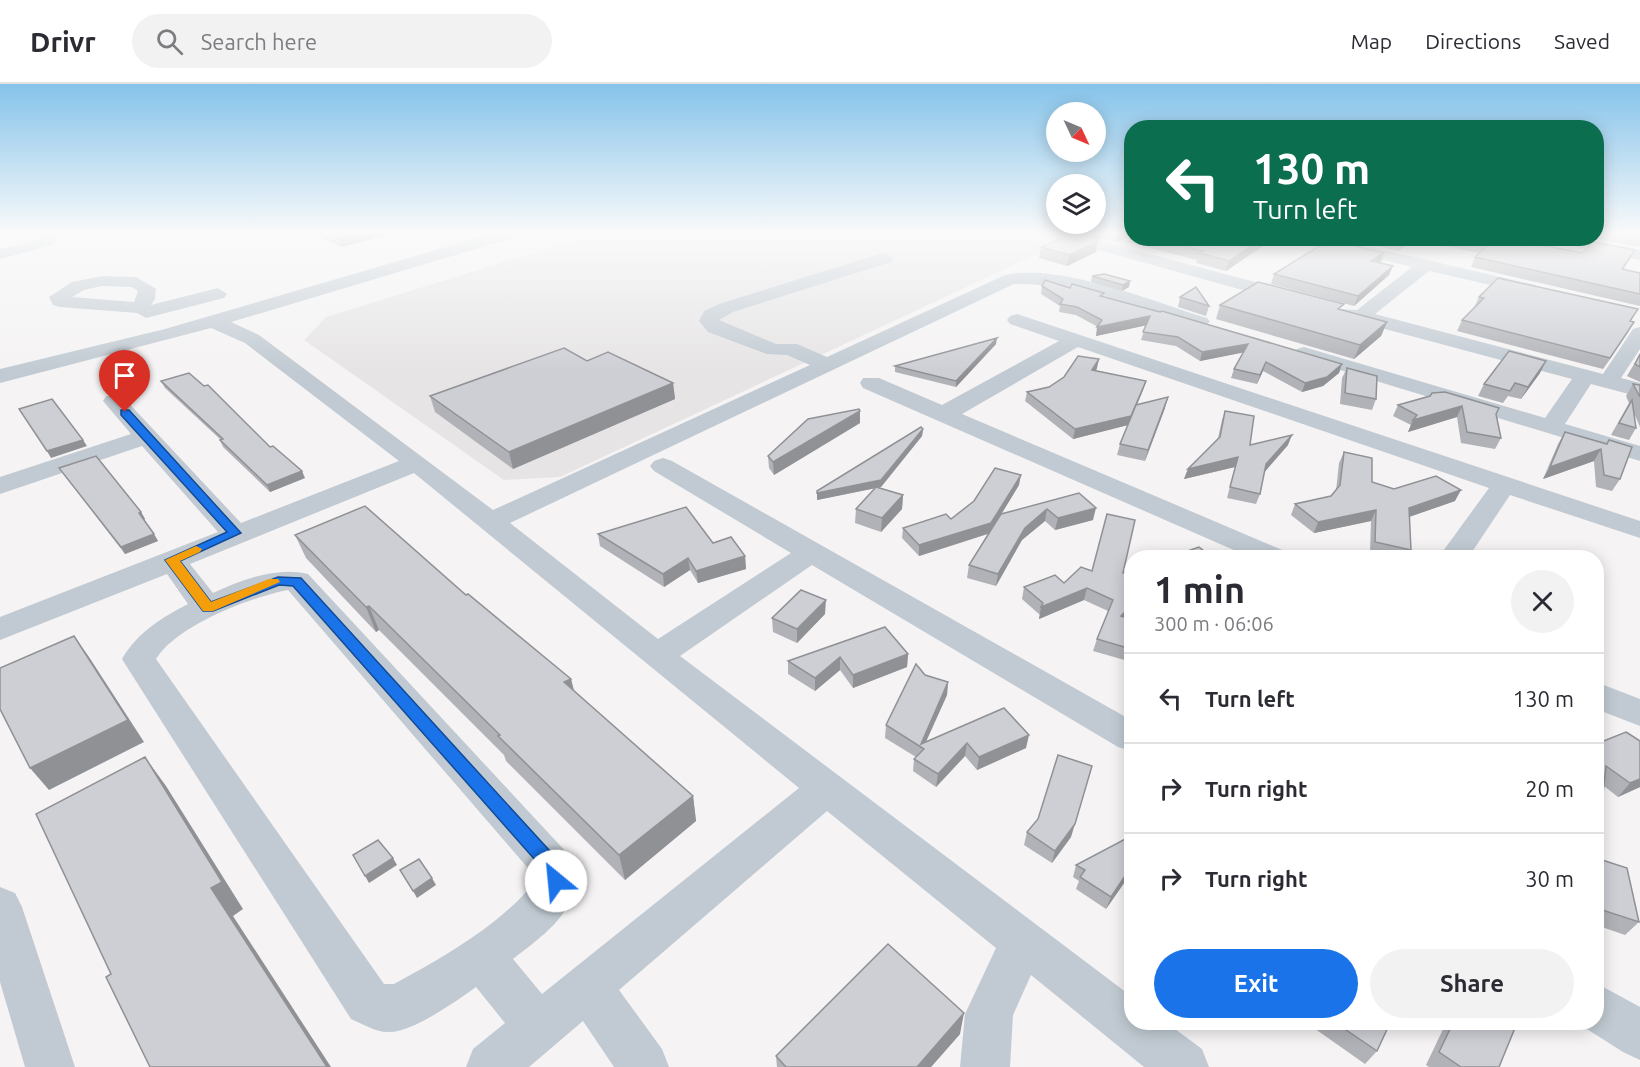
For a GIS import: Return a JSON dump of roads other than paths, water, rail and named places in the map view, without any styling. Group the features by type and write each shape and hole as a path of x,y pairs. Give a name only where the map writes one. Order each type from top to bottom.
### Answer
{"street":[{"path":"218,294 143,310 146,320 168,334 242,330 271,304 357,279"},
{"path":"819,279 726,308 711,315 709,321 715,328 774,350 771,351 772,356 819,369"},
{"path":"490,522 1012,279"},
{"path":"1045,279 1061,281 1220,328"},
{"path":"1178,283 1185,279"},
{"path":"1222,279 1305,302"},
{"path":"1359,316 1407,279"},
{"path":"1486,279 1549,293"},
{"path":"1140,304 1159,294"},
{"path":"1327,308 1640,390"},
{"path":"1017,320 1640,530"},
{"path":"0,376 213,321 242,330 417,463 657,656 1023,941 1124,1014"},
{"path":"1608,382 1640,333"},
{"path":"944,414 1076,340"},
{"path":"1288,349 1640,454"},
{"path":"1551,427 1585,376"},
{"path":"871,383 1258,550"},
{"path":"114,401 235,533"},
{"path":"0,486 148,436"},
{"path":"0,629 235,533 417,463"},
{"path":"663,466 1124,733"},
{"path":"1459,550 1504,485"},
{"path":"657,656 813,551"},
{"path":"172,560 208,608"},
{"path":"278,581 297,581 552,867 556,881 551,895 537,910 481,957 406,1005 391,1009 368,1002 139,659 142,649 156,635 208,608 278,581"},
{"path":"1604,698 1640,713"},
{"path":"491,1067 827,788"},
{"path":"0,907 50,1067"},
{"path":"985,1067 989,1014 1023,941"},
{"path":"481,957 539,1027"},
{"path":"588,986 644,1067"},
{"path":"1604,1012 1640,1035"},
{"path":"1146,1030 1164,1043"}]}
